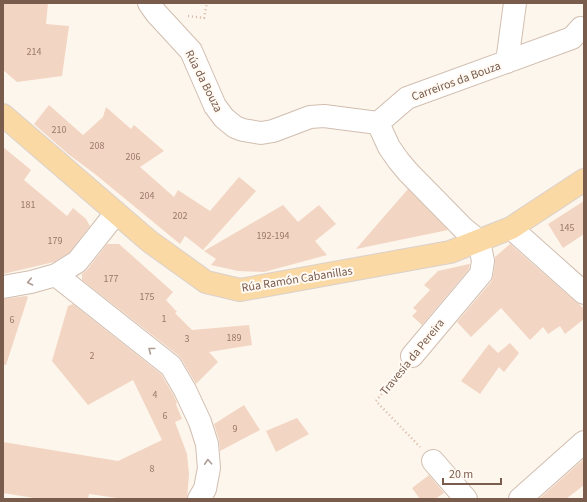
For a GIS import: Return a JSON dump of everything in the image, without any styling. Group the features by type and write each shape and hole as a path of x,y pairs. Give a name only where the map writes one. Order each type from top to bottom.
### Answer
{"main road":[{"name":"Rúa Ramón Cabanillas","path":"3,114 149,241 206,282 240,290 450,252 511,228 584,180"}],"street":[{"name":"Rúa da Bouza","path":"149,3 156,13 191,51 215,106 224,118 235,126 243,130 261,133 273,131 310,117 324,116 378,123"},
{"name":"Carreiros da Bouza","path":"378,123 407,98 507,62 515,3"},
{"path":"507,62 572,38 581,28"},
{"path":"378,123 389,147 408,172 463,228 479,241"},
{"path":"3,287 31,282 56,275 77,262 116,213"},
{"path":"511,228 584,293"},
{"name":"Travesía da Pereira","path":"412,356 481,274 483,261 479,241"},
{"path":"56,275 171,366 185,390 200,422 207,444 209,468 205,489 199,499"},
{"path":"520,499 584,442"},
{"path":"433,461 466,499"}],"path":[{"name":"Travesía da Pereira","path":"412,356 376,401 433,461"}],"building":[{"path":"3,3 48,3 46,24 69,26 62,76 17,82 3,70"},
{"path":"49,105 83,135 103,117 106,107 131,129 134,125 164,151 140,167 174,197 178,190 210,211 239,177 256,191 203,250 185,236 180,244 95,174 68,154 34,124"},
{"path":"3,147 31,170 24,180 67,216 73,208 86,219 90,226 69,253 54,262 3,274"},
{"path":"408,189 448,230 356,249"},
{"path":"584,201 584,234 563,248 548,224"},
{"path":"283,205 298,222 319,205 336,224 315,241 327,255 264,272 238,271 211,265 216,259 204,251"},
{"path":"107,244 119,244 173,292 166,300 177,312 175,313 192,330 249,325 252,345 209,352 218,362 196,384 179,356 82,280 82,274 87,270"},
{"path":"510,244 584,309 584,319 565,334 560,326 548,334 543,327 530,340 501,308 471,337 457,322 491,282 495,257"},
{"path":"470,264 469,269 422,325 412,316 417,311 413,308 430,290 424,285 438,271"},
{"path":"28,297 6,365 3,365 3,299"},
{"path":"73,304 161,374 174,396 182,419 175,422 187,454 189,474 187,499 124,499 89,494 88,499 40,499 3,493 3,442 118,461 162,440 133,380 88,405 52,361 68,306"},
{"path":"510,343 519,353 504,372 499,367 480,394 461,381 489,344 498,353"},
{"path":"244,405 260,430 220,451 219,440 214,424"},
{"path":"297,418 309,434 276,452 266,431"},
{"path":"584,459 584,485 566,499 539,499"},
{"path":"429,475 444,493 435,499 420,499 412,488"}]}
